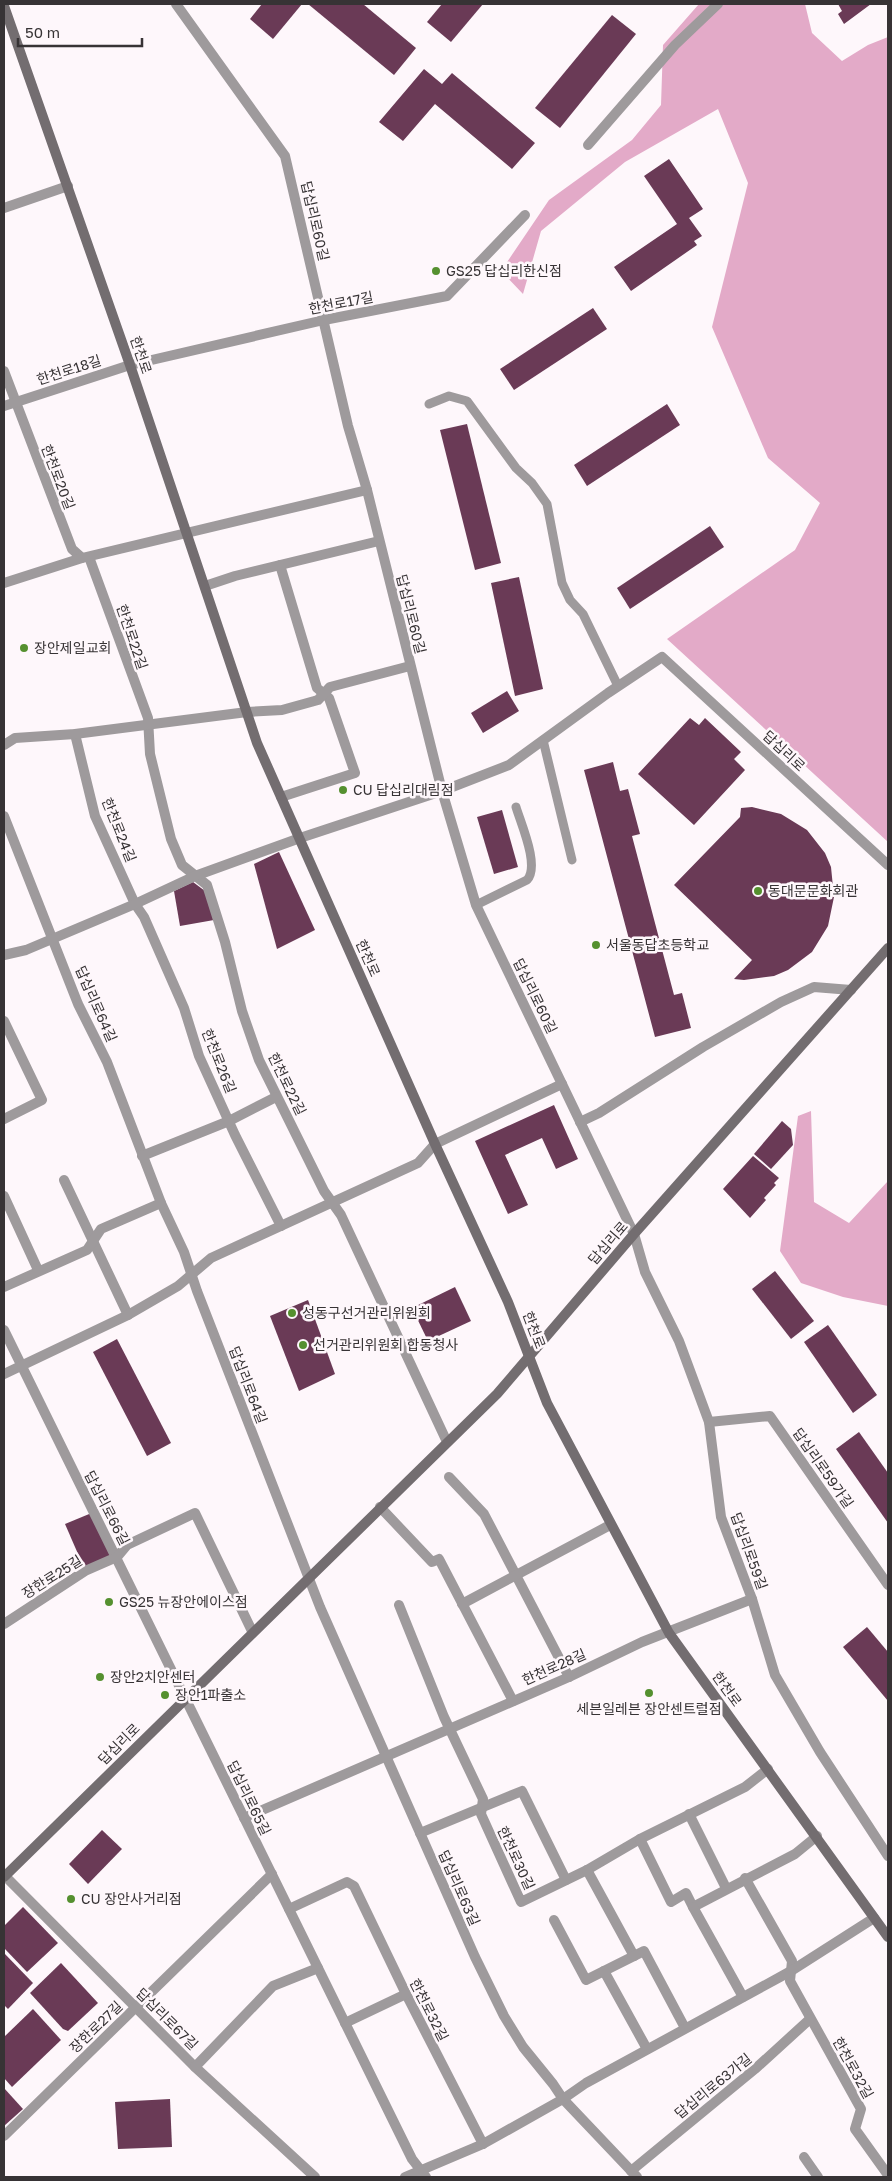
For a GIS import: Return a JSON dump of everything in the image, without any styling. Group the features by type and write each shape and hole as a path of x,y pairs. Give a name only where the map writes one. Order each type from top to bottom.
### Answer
{"main road":[{"name":"한천로","path":"5,10 130,365 257,743 435,1144 508,1302 547,1403 610,1525 669,1633 888,1937"},
{"name":"답십리로","path":"4,1876 252,1631 497,1394 634,1234 888,948"}],"street":[{"name":"답십리로60길","path":"176,4 285,156 348,426 367,490 442,791 476,905 634,1234"},
{"path":"588,146 675,46 718,4"},
{"path":"4,208 68,186"},
{"name":"한천로17길","path":"130,365 324,320 448,296 525,215"},
{"name":"한천로18길","path":"4,406 130,365"},
{"path":"4,371 15,402"},
{"name":"한천로20길","path":"15,402 72,549 85,558"},
{"path":"4,583 85,558 367,490"},
{"path":"205,586 280,565 379,541"},
{"name":"한천로22길","path":"85,558 148,718 150,754 171,839 182,865 207,885 225,942 242,1011 259,1060 324,1191 341,1215 447,1442"},
{"path":"280,565 317,688 329,698 355,773 281,797"},
{"name":"답십리로","path":"618,686 662,657 888,865"},
{"path":"4,746 15,738 75,734 247,712 282,710 318,700 330,686 410,666"},
{"path":"4,955 26,950 53,937 136,904 196,876 300,838 442,791 509,765 618,686"},
{"name":"한천로24길","path":"75,734 95,816 136,904"},
{"name":"답십리로64길","path":"4,816 78,1004 107,1062 142,1156 192,1273 200,1300 308,1578"},
{"name":"한천로26길","path":"136,904 144,917 180,999 200,1056 229,1121 281,1226"},
{"path":"580,1122 599,1113 703,1047 781,1002 814,987 851,990"},
{"path":"4,1021 42,1100 4,1119"},
{"path":"4,1374 128,1315 178,1286 211,1258 418,1163 435,1144 562,1084"},
{"path":"142,1156 229,1121 276,1097"},
{"path":"64,1180 128,1315"},
{"path":"4,1196 38,1270"},
{"path":"4,1287 38,1270 87,1250 101,1230 161,1203"},
{"name":"답십리로59길","path":"634,1234 645,1272 679,1341 709,1422 721,1517 752,1599 775,1675 820,1752 888,1856"},
{"name":"답십리로66길","path":"4,1330 185,1698"},
{"name":"답십리로59가길","path":"709,1422 770,1416 888,1586"},
{"path":"449,1478 484,1514 569,1677"},
{"path":"380,1507 432,1562 439,1559 513,1701"},
{"path":"117,1557 127,1545 195,1513 252,1631"},
{"path":"462,1604 610,1525"},
{"name":"장한로25길","path":"4,1624 85,1571 117,1557"},
{"name":"답십리로63길","path":"308,1578 474,1957 504,2016 523,2047 563,2099 634,2174"},
{"name":"한천로28길","path":"244,1818 321,1786 386,1754 569,1677 642,1642 752,1599"},
{"path":"399,1604 451,1728"},
{"name":"답십리로65길","path":"185,1698 412,2159 424,2174"},
{"name":"한천로30길","path":"451,1728 483,1799 481,1814 521,1902 587,1870 640,1839 745,1787 768,1769"},
{"path":"420,1833 522,1791 566,1880"},
{"path":"689,1814 726,1888"},
{"path":"694,1906 794,1854 817,1836"},
{"path":"640,1839 671,1902 686,1893 744,1997"},
{"path":"587,1870 634,1956"},
{"name":"장한로27길","path":"4,2136 272,1874"},
{"name":"답십리로67길","path":"4,1876 196,2067 315,2177"},
{"name":"한천로32길","path":"745,1878 792,1961 790,1981 861,2109 855,2129 888,2175"},
{"name":"한천로32길","path":"289,1909 347,1882 354,1886 406,1994 483,2144"},
{"path":"405,2177 424,2174 483,2144 563,2099 586,2083 790,1971 874,1918"},
{"path":"554,1920 586,1980 644,1951 684,2028"},
{"path":"196,2067 273,1986 318,1968"},
{"path":"604,1971 647,2049"},
{"path":"345,2023 406,1994"},
{"name":"답십리로63가길","path":"634,2174 810,2019"},
{"path":"804,2157 818,2177"}],"lane":[{"path":"429,404 449,396 466,401 516,468 532,483 546,504 562,583 590,627 618,686"},
{"path":"543,740 572,860"},
{"path":"476,905 527,880 531,876 532,862 516,807"}],"shaded area":[{"path":"699,4 805,4 812,33 842,61 868,45 888,37 888,842 667,639 795,550 820,503 768,458 712,327 748,183 718,109 625,162 541,231 523,294 501,271 549,200 632,140 661,105 663,45"},
{"path":"811,1111 814,1202 849,1223 888,1181 888,1306 843,1297 801,1283 780,1251 798,1116"}],"building":[{"path":"262,4 302,4 273,39 250,19"},
{"path":"308,4 363,4 416,48 394,75"},
{"path":"442,4 483,4 451,42 427,22"},
{"path":"838,4 871,4 844,24 838,14 842,11"},
{"path":"612,15 636,34 560,128 535,108"},
{"path":"424,69 442,84 452,73 535,143 512,169 435,104 403,141 379,122"},
{"path":"669,159 703,209 689,218 702,236 694,241 697,245 631,291 614,267 677,224 644,176"},
{"path":"593,308 607,329 514,390 500,369"},
{"path":"667,404 680,425 587,486 574,465"},
{"path":"467,424 501,563 475,570 440,430"},
{"path":"710,526 724,547 630,609 617,588"},
{"path":"519,577 543,689 515,696 491,583"},
{"path":"507,691 519,711 483,733 471,713"},
{"path":"690,718 699,725 705,718 741,752 734,759 745,770 694,825 638,774"},
{"path":"613,762 620,791 628,789 640,834 632,836 674,995 682,993 691,1028 655,1037 584,770"},
{"name":"동대문문화회관","path":"752,807 781,814 807,830 825,853 831,867 834,897 828,926 812,952 788,970 774,976 744,980 734,979 752,960 674,885 740,817 741,808"},
{"path":"502,810 518,867 494,874 477,817"},
{"path":"279,852 315,930 277,949 254,864"},
{"path":"193,882 205,891 214,920 180,926 174,891"},
{"path":"554,1105 578,1159 556,1169 542,1138 505,1155 528,1205 508,1214 475,1141"},
{"path":"782,1121 791,1129 793,1145 771,1169 754,1154"},
{"path":"753,1156 779,1178 774,1183 776,1185 764,1198 766,1200 750,1218 723,1189"},
{"path":"775,1271 814,1321 791,1339 752,1289"},
{"path":"455,1287 471,1321 428,1341 412,1308"},
{"name":"선거관리위원회 합동청사","path":"308,1300 335,1374 299,1391 270,1316"},
{"path":"828,1325 877,1395 853,1413 804,1342"},
{"path":"117,1339 171,1443 147,1456 93,1352"},
{"path":"859,1432 888,1473 888,1523 836,1449"},
{"path":"94,1512 116,1557 85,1570 65,1524"},
{"path":"867,1627 888,1652 888,1701 843,1647"},
{"path":"102,1830 122,1849 88,1884 69,1864"},
{"path":"23,1907 58,1943 27,1972 4,1948 4,1926"},
{"path":"4,1953 33,1983 8,2009 4,2005"},
{"path":"61,1963 98,2003 68,2031 63,2029 30,1993"},
{"path":"33,2009 61,2040 12,2087 4,2078 4,2037"},
{"path":"4,2088 23,2109 4,2126"},
{"path":"170,2099 172,2147 118,2149 115,2102"}],"place":[{"name":"GS25 답십리한신점","path":"436,271"},
{"name":"장안제일교회","path":"24,648"},
{"name":"CU 답십리대림점","path":"343,790"},
{"name":"동대문문화회관","path":"758,891"},
{"name":"서울동답초등학교","path":"596,945"},
{"name":"성동구선거관리위원회","path":"292,1313"},
{"name":"선거관리위원회 합동청사","path":"303,1345"},
{"name":"GS25 뉴장안에이스점","path":"109,1602"},
{"name":"장안2치안센터","path":"100,1677"},
{"name":"세븐일레븐 장안센트럴점","path":"649,1693"},
{"name":"장안1파출소","path":"165,1695"},
{"name":"CU 장안사거리점","path":"71,1899"}]}
